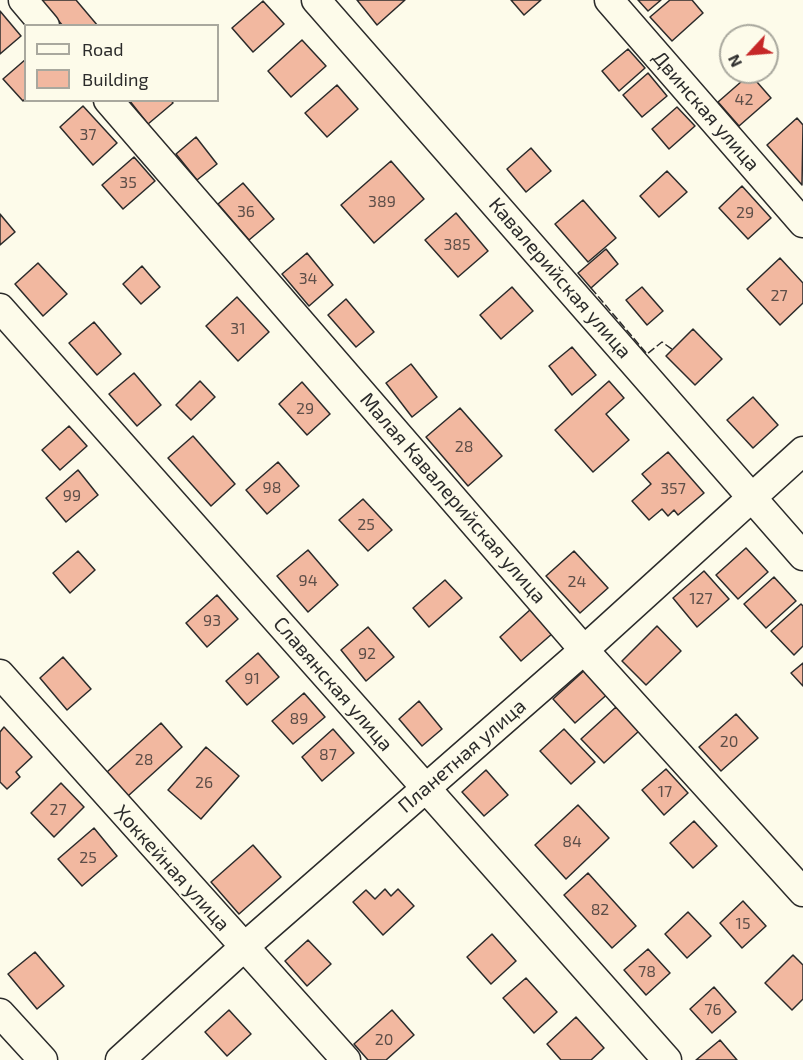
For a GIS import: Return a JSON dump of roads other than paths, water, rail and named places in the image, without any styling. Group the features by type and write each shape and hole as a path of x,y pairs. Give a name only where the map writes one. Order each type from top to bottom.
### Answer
{"street":[{"path":"23,0 43,24"},
{"name":"Кавалерийская улица","path":"316,0 753,496 803,556"},
{"name":"Двинская улица","path":"609,0 803,223"},
{"name":"Малая Кавалерийская улица","path":"110,102 584,650 803,892"},
{"name":"Славянская улица","path":"0,308 667,1060"},
{"name":"Планетная улица","path":"120,1060 424,788 584,650 803,451"},
{"name":"Хоккейная улица","path":"0,674 243,948 346,1060"},
{"path":"0,1013 43,1060"}]}
